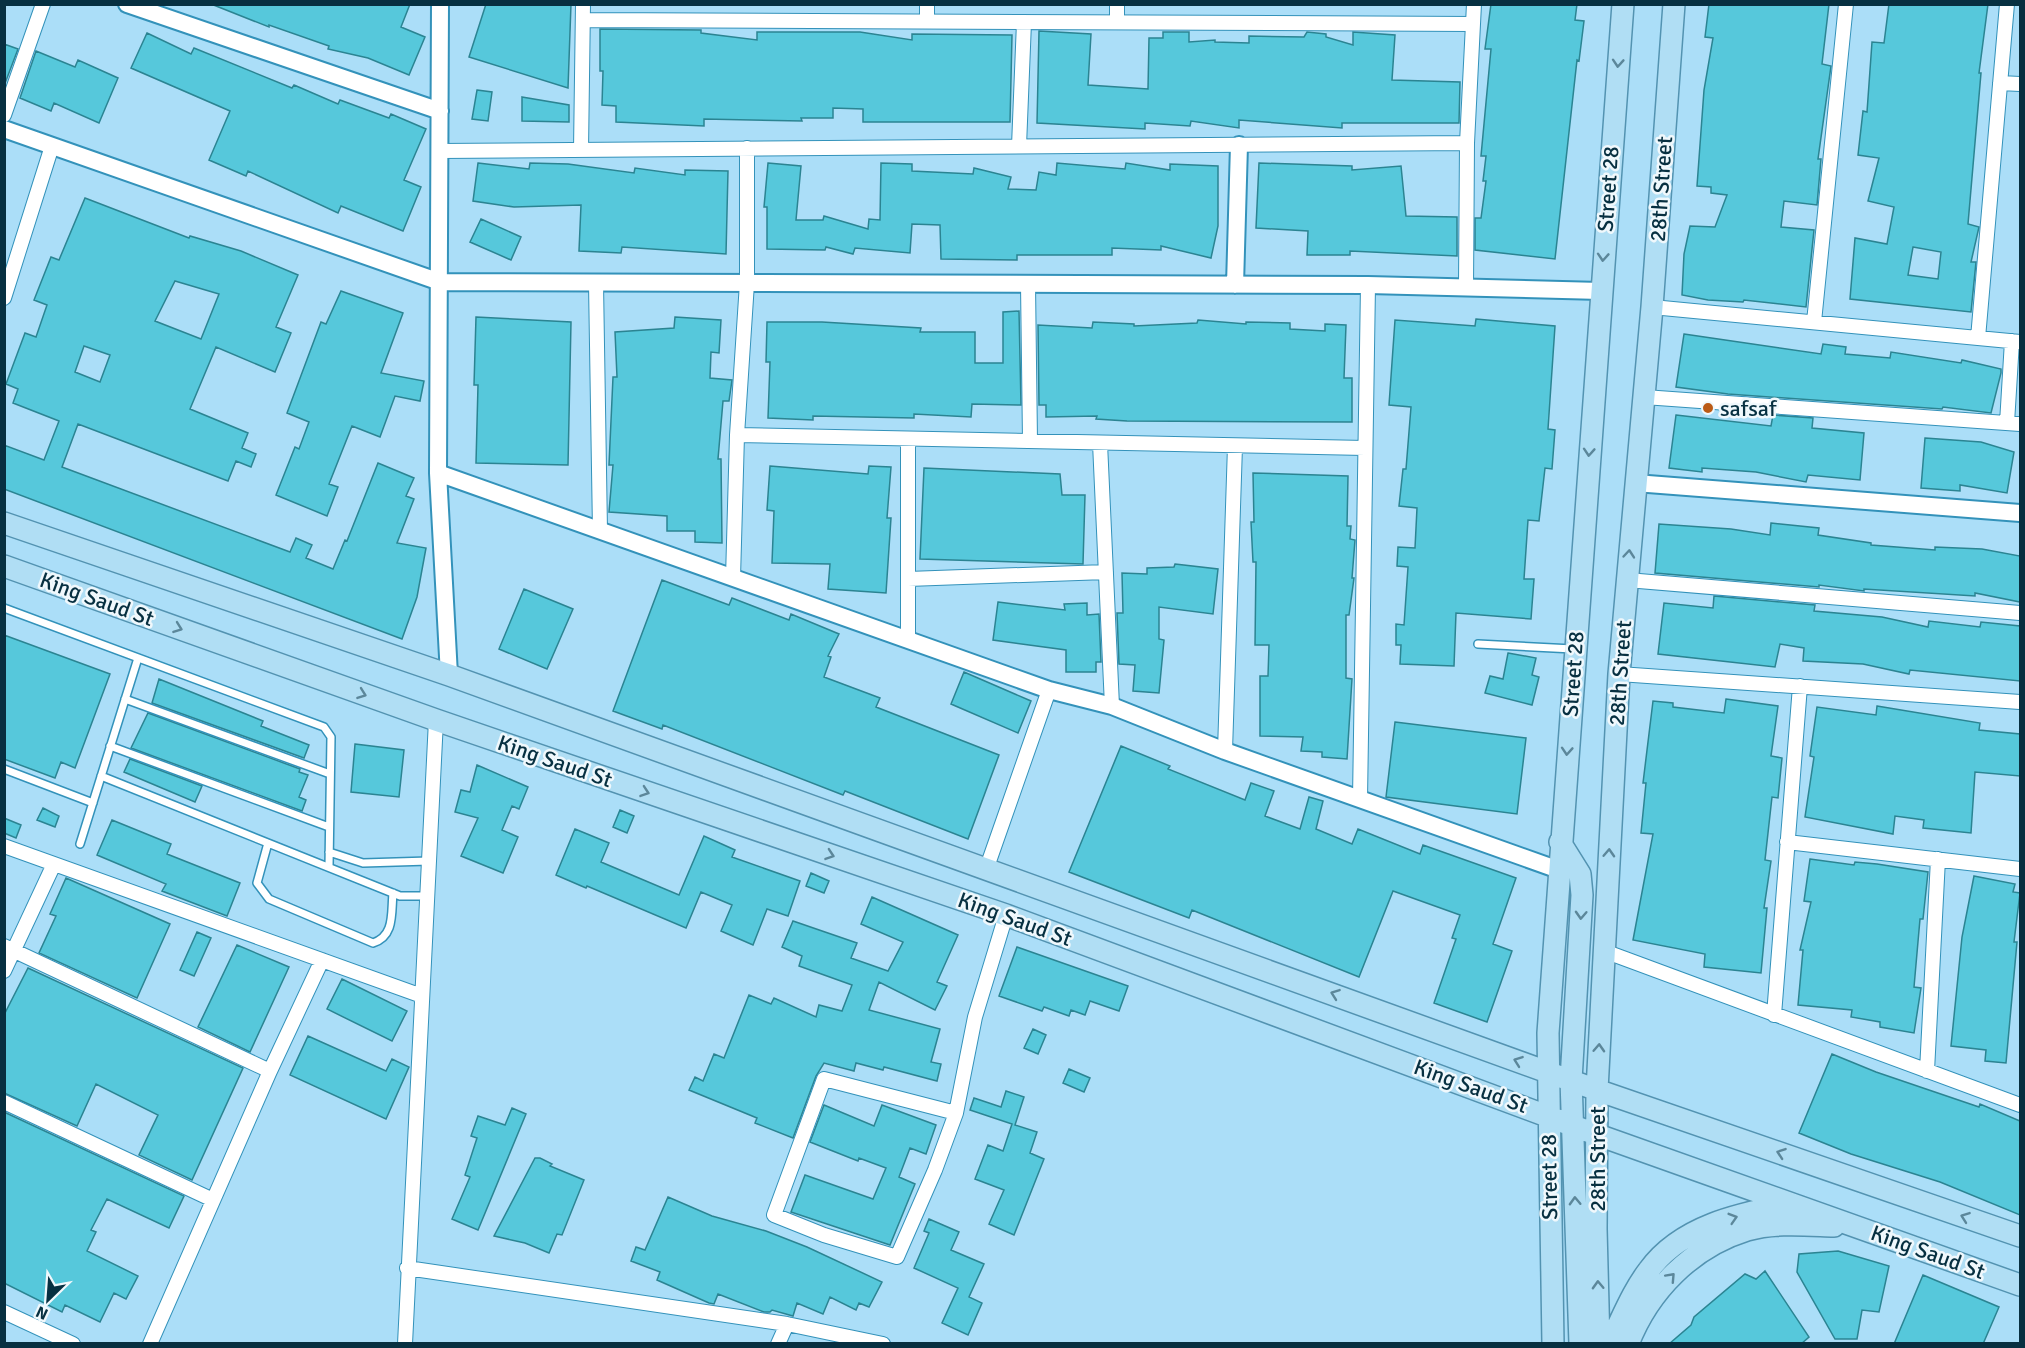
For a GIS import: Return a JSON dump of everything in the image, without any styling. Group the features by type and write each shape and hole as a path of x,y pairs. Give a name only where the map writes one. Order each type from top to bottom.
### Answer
{"main road":[{"name":"Street 28","path":"1552,1344 1548,1033 1600,291 1623,4"},
{"name":"28th Street","path":"1599,1344 1596,1228 1597,1090 1619,674 1652,307 1674,4"},
{"name":"King Saud St","path":"4,523 449,675 987,867 1597,1090 2020,1236"},
{"name":"King Saud St","path":"4,566 436,720 1006,915 1598,1135 2020,1285"},
{"path":"1560,842 1580,874 1582,895 1571,1080 1580,1344"},
{"path":"1609,1344 1650,1268 1684,1238 1718,1222 1790,1204"},
{"path":"1628,1344 1651,1302 1672,1274 1705,1247 1748,1230 1789,1224 1860,1227"}],"street":[{"path":"4,115 43,4"},
{"path":"127,4 440,111"},
{"path":"440,4 438,473 449,675"},
{"path":"581,150 583,4"},
{"path":"927,4 927,21"},
{"path":"1117,22 1118,4"},
{"path":"1466,286 1467,143 1474,4"},
{"path":"1814,322 1846,4"},
{"path":"1978,338 2007,4"},
{"path":"583,20 1473,24"},
{"path":"1019,146 1024,22"},
{"path":"2000,83 2020,84"},
{"path":"4,129 440,282 1368,285 1600,291"},
{"path":"440,151 1467,143"},
{"path":"1235,285 1239,145"},
{"path":"4,298 52,146"},
{"path":"733,578 737,435 747,283 747,148"},
{"path":"596,283 600,531"},
{"path":"1028,284 1030,441"},
{"path":"1360,799 1368,285"},
{"path":"1644,397 2014,424 2016,341 1652,307"},
{"path":"737,435 1365,448"},
{"path":"908,439 908,640"},
{"path":"1100,442 1112,706"},
{"path":"1225,751 1235,446"},
{"path":"438,473 1049,690 1112,706 1225,751 1559,870"},
{"path":"1635,483 2020,513"},
{"path":"908,579 1106,572"},
{"path":"1627,580 2020,613"},
{"path":"1619,674 2020,702"},
{"path":"1774,1015 1800,686"},
{"path":"987,867 1049,690"},
{"path":"405,1344 436,720"},
{"path":"1787,842 2020,869"},
{"path":"4,846 422,996"},
{"path":"1927,1071 1938,859"},
{"path":"4,971 9,948 54,864"},
{"path":"956,1113 824,1079 774,1215 824,1235 897,1257 935,1170 956,1113 975,1017 1006,915"},
{"path":"9,948 270,1071"},
{"path":"1604,951 2020,1105"},
{"path":"150,1344 270,1071 322,960"},
{"path":"4,1102 213,1200"},
{"path":"407,1268 787,1324 883,1344"},
{"path":"4,1312 73,1344"},
{"path":"778,1344 787,1324"}],"lane":[{"path":"4,608 324,727 331,737 329,867"},
{"path":"1478,644 1575,649"},
{"path":"80,844 138,658"},
{"path":"125,699 330,774"},
{"path":"110,746 329,827"},
{"path":"4,769 93,803"},
{"path":"101,776 400,896 427,896"},
{"path":"268,843 257,883 269,899 373,943 382,940 389,933 393,893"},
{"path":"329,852 363,863 429,861"}],"building":[{"path":"211,4 410,4 401,27 425,37 409,75 368,58 328,49 329,46 269,25 269,27"},
{"path":"486,4 571,4 568,88 469,57"},
{"path":"1491,4 1577,4 1575,20 1584,21 1579,61 1577,60 1555,259 1475,250 1475,218 1481,218 1486,181 1483,181 1486,156 1481,156 1491,49 1485,49"},
{"path":"1709,4 1829,4 1822,64 1831,66 1818,159 1821,159 1817,205 1784,201 1781,227 1814,230 1806,307 1744,300 1743,302 1708,300 1682,295 1684,254 1690,226 1715,227 1727,195 1711,193 1711,187 1697,186 1704,90 1713,38 1705,37"},
{"path":"1889,4 1988,4 1979,73 1981,73 1968,224 1979,227 1971,262 1976,262 1971,312 1850,299 1855,238 1887,244 1894,207 1868,201 1879,158 1858,155 1863,111 1867,112 1872,42 1884,43","holes":["1913,247 1941,252 1938,279 1908,275"]},
{"path":"600,29 701,30 701,33 757,40 757,32 860,32 912,40 912,34 1012,35 1010,122 863,122 863,109 833,108 833,118 801,118 802,121 704,119 704,126 616,122 616,106 602,105 603,71 600,71"},
{"path":"1039,31 1091,34 1088,85 1148,89 1149,38 1163,38 1163,32 1189,32 1189,42 1215,40 1215,42 1249,43 1249,36 1304,37 1307,32 1326,34 1326,37 1353,45 1353,32 1395,35 1392,80 1460,82 1459,123 1342,123 1342,128 1239,120 1239,128 1191,121 1190,126 1145,123 1145,129 1037,123"},
{"path":"147,33 191,54 194,48 292,88 294,85 338,104 340,100 389,118 391,114 426,129 404,180 421,187 403,231 341,206 338,213 248,171 246,176 209,160 230,111 131,68"},
{"path":"4,44 18,49 4,86"},
{"path":"36,51 75,67 78,60 118,78 99,123 54,103 51,111 20,98"},
{"path":"477,90 492,92 488,121 472,119"},
{"path":"522,97 569,105 569,122 522,121"},
{"path":"478,163 529,169 530,163 568,164 634,173 635,168 685,175 685,170 728,171 726,254 622,247 621,253 579,251 581,205 514,207 473,201"},
{"path":"768,163 801,166 796,220 823,220 824,216 868,229 869,219 880,220 881,163 912,164 912,171 973,174 974,168 1011,177 1008,189 1036,190 1039,172 1056,175 1057,163 1125,169 1126,163 1170,170 1170,164 1218,166 1218,226 1211,258 1161,246 1161,250 1112,248 1112,255 1017,255 1017,260 941,259 940,225 912,224 910,253 855,248 853,254 826,247 825,250 767,249 767,207 764,207"},
{"path":"1259,163 1352,166 1352,170 1401,166 1406,216 1457,217 1457,256 1350,251 1350,255 1307,255 1308,231 1256,228"},
{"path":"85,198 189,238 190,236 241,251 298,275 276,327 291,333 275,372 216,347 190,409 248,433 242,448 256,454 251,467 236,461 228,481 78,424 62,467 290,552 296,538 312,545 306,558 333,569 345,540 347,541 378,463 414,478 406,496 414,499 397,543 426,548 417,597 402,639 4,489 4,445 44,460 59,421 13,403 18,389 6,384 25,333 36,337 47,305 34,300 51,257 59,260","holes":["175,281 219,294 201,339 155,321","84,346 110,355 100,382 75,372"]},
{"path":"481,219 521,237 511,260 470,242"},
{"path":"341,291 403,313 381,373 424,381 420,401 395,396 380,437 352,426 329,484 338,487 327,516 276,495 295,447 299,449 309,422 287,413 321,322 326,324"},
{"path":"1019,311 1021,405 972,404 971,417 914,414 914,418 813,416 813,420 768,418 770,362 766,362 767,322 822,322 921,328 920,332 975,332 975,363 1003,363 1003,312"},
{"path":"476,317 571,322 568,465 476,463 478,385 474,385"},
{"path":"675,317 721,320 719,353 711,352 710,378 732,380 729,401 723,401 718,459 721,459 722,543 695,542 695,531 667,531 667,516 609,512 613,465 609,465 613,377 617,377 615,332 674,328"},
{"path":"1476,319 1555,326 1548,429 1555,430 1552,469 1545,468 1539,521 1528,520 1524,579 1534,579 1531,619 1456,613 1454,666 1400,664 1401,645 1396,645 1396,624 1404,625 1408,567 1397,566 1398,547 1415,548 1417,508 1399,506 1403,469 1406,469 1411,407 1389,405 1395,320 1475,326"},
{"path":"1198,320 1246,324 1246,322 1290,323 1290,329 1325,331 1325,324 1346,325 1344,378 1352,378 1352,422 1127,421 1096,419 1097,416 1046,417 1046,405 1039,405 1038,325 1092,328 1093,322 1134,324 1134,326 1197,323"},
{"path":"1684,334 1821,354 1823,344 1846,347 1845,354 1890,358 1891,352 1961,363 1962,360 2001,369 2001,373 1991,413 1943,407 1942,409 1728,394 1676,387"},
{"path":"1676,415 1771,426 1773,415 1813,418 1812,428 1864,433 1860,480 1808,475 1806,482 1756,472 1702,468 1702,472 1669,468"},
{"path":"1925,438 1981,442 2014,452 2007,493 1960,485 1960,491 1921,488"},
{"path":"770,466 868,474 869,466 891,467 887,518 891,518 886,593 828,589 830,564 772,563 774,511 767,510"},
{"path":"924,468 1060,474 1062,495 1085,495 1083,564 920,559"},
{"path":"1253,473 1348,476 1347,526 1351,526 1350,539 1355,540 1352,578 1354,578 1349,615 1346,615 1346,678 1352,679 1347,759 1322,757 1322,752 1301,751 1303,737 1260,736 1260,676 1268,676 1269,645 1255,645 1256,562 1253,562 1251,522 1254,522"},
{"path":"1771,523 1819,528 1818,535 1871,543 1871,545 1935,550 1935,547 1982,549 2020,556 2020,602 1975,593 1975,596 1864,589 1864,591 1819,585 1819,587 1655,573 1659,524 1731,529 1770,535"},
{"path":"1175,564 1218,569 1213,614 1159,607 1159,639 1164,640 1159,693 1133,691 1135,665 1119,664 1117,613 1123,613 1122,573 1147,574 1147,568 1174,567"},
{"path":"662,580 729,605 732,598 789,620 791,614 839,634 828,656 831,657 824,677 880,698 876,707 999,755 968,839 845,791 843,795 663,725 662,729 613,711"},
{"path":"524,589 573,609 547,669 499,649"},
{"path":"1714,596 1815,605 1814,611 1882,617 1928,627 1929,621 1980,627 1981,622 2020,626 2020,681 1910,670 1909,674 1863,664 1803,661 1804,648 1780,644 1775,667 1658,654 1664,603 1713,608"},
{"path":"998,602 1065,610 1064,604 1087,603 1087,615 1099,614 1101,662 1096,662 1096,672 1066,672 1066,650 993,640"},
{"path":"4,635 110,674 75,768 61,762 55,778 4,759"},
{"path":"1508,653 1536,658 1532,675 1539,677 1532,705 1485,693 1490,676 1503,679"},
{"path":"964,672 1031,701 1018,733 951,704"},
{"path":"159,679 263,721 261,726 309,745 304,758 152,703"},
{"path":"1726,699 1778,706 1771,756 1782,758 1778,798 1772,797 1765,860 1771,861 1764,908 1767,908 1761,973 1704,967 1705,954 1633,940 1653,834 1641,833 1646,783 1643,783 1653,701 1673,703 1673,707 1724,713"},
{"path":"1877,706 1980,723 1979,730 2020,734 2020,776 1975,772 1971,833 1923,828 1924,820 1895,816 1893,834 1805,817 1814,757 1810,756 1817,707 1876,715"},
{"path":"148,713 300,769 299,772 308,775 299,797 306,800 302,811 131,748"},
{"path":"1395,722 1526,738 1517,814 1386,797"},
{"path":"355,744 404,750 399,797 351,792"},
{"path":"1121,746 1170,766 1168,769 1245,800 1251,783 1274,791 1265,816 1300,829 1309,797 1323,801 1316,829 1352,844 1358,829 1420,854 1423,845 1516,878 1493,944 1512,951 1487,1022 1434,1003 1456,939 1452,938 1460,915 1393,891 1359,977 1192,910 1189,918 1069,872"},
{"path":"130,759 202,786 195,802 124,772"},
{"path":"477,765 528,787 519,809 512,806 502,830 518,837 503,873 461,856 478,818 455,812 461,790 470,792"},
{"path":"43,808 59,816 55,827 37,820"},
{"path":"620,810 634,816 627,833 613,827"},
{"path":"4,818 21,825 16,838 4,833"},
{"path":"112,820 171,844 167,854 240,883 227,916 162,891 166,884 97,855"},
{"path":"575,829 609,843 601,862 679,895 704,836 735,850 732,857 800,881 788,916 767,909 753,945 721,931 732,905 701,892 686,928 556,875"},
{"path":"1810,859 1854,865 1855,862 1877,864 1928,872 1923,919 1920,919 1914,987 1921,988 1914,1033 1880,1027 1880,1022 1851,1017 1852,1010 1798,1005 1803,950 1800,950 1811,902 1804,901"},
{"path":"811,873 829,881 824,893 806,886"},
{"path":"1974,876 2015,884 2013,892 2020,893 2014,942 2017,942 2006,1063 1985,1061 1986,1050 1951,1046 1962,937"},
{"path":"66,878 170,924 137,998 39,953 56,916 50,914"},
{"path":"872,897 958,935 937,982 947,986 935,1010 879,982 869,1010 940,1029 931,1062 941,1064 937,1081 884,1067 883,1070 856,1063 854,1071 824,1063 816,1076 793,1138 755,1123 757,1118 689,1090 695,1077 703,1081 714,1054 724,1058 749,995 771,1004 774,998 816,1017 819,1005 842,1011 852,985 799,966 802,956 782,947 793,921 857,943 851,958 888,971 903,942 861,924"},
{"path":"197,932 211,938 194,976 180,970"},
{"path":"237,945 289,967 250,1052 198,1027"},
{"path":"1017,947 1128,986 1119,1011 1090,1001 1085,1015 1071,1010 1069,1016 1044,1007 1042,1011 999,996"},
{"path":"28,968 243,1068 192,1180 139,1155 158,1115 96,1084 77,1126 4,1093 4,1015"},
{"path":"342,979 407,1011 392,1041 327,1009"},
{"path":"1033,1029 1046,1035 1038,1054 1024,1048"},
{"path":"308,1036 386,1071 392,1059 409,1067 386,1119 290,1075"},
{"path":"1832,1054 1876,1072 1979,1107 1980,1104 2020,1121 2020,1215 1940,1182 1851,1154 1799,1133"},
{"path":"1069,1069 1090,1078 1084,1092 1063,1083"},
{"path":"1006,1091 1024,1097 1015,1125 1037,1132 1030,1153 1044,1159 1014,1235 989,1224 1004,1190 975,1179 988,1145 1003,1151 1012,1124 970,1110 974,1098 1001,1107"},
{"path":"824,1105 874,1126 882,1105 936,1125 926,1154 910,1148 899,1177 915,1184 890,1245 791,1212 805,1175 873,1199 886,1168 859,1158 858,1161 810,1142"},
{"path":"512,1108 526,1114 478,1230 452,1219 470,1177 465,1175 477,1138 471,1136 478,1116 505,1125"},
{"path":"4,1112 184,1196 169,1228 107,1199 91,1230 96,1232 87,1251 138,1276 126,1299 114,1293 100,1322 65,1305 62,1312 4,1283"},
{"path":"535,1158 540,1158 552,1164 550,1166 584,1180 562,1235 557,1234 549,1253 525,1243 494,1236"},
{"path":"668,1197 712,1216 766,1231 807,1247 882,1282 869,1307 859,1303 856,1310 830,1297 823,1314 797,1303 793,1316 772,1310 764,1312 718,1294 714,1304 709,1303 657,1280 660,1272 631,1261 636,1247 645,1250"},
{"path":"929,1219 959,1232 951,1250 984,1264 969,1297 982,1303 968,1335 942,1323 958,1288 914,1268 929,1233 924,1231"},
{"path":"1838,1251 1889,1266 1879,1312 1862,1310 1857,1339 1835,1339 1797,1272 1799,1254"},
{"path":"1765,1271 1809,1337 1801,1344 1669,1344 1691,1325 1694,1317 1745,1274 1756,1279"},
{"path":"1923,1275 1999,1307 1983,1344 1894,1344"}],"place":[{"name":"safsaf","path":"1708,408"}]}
